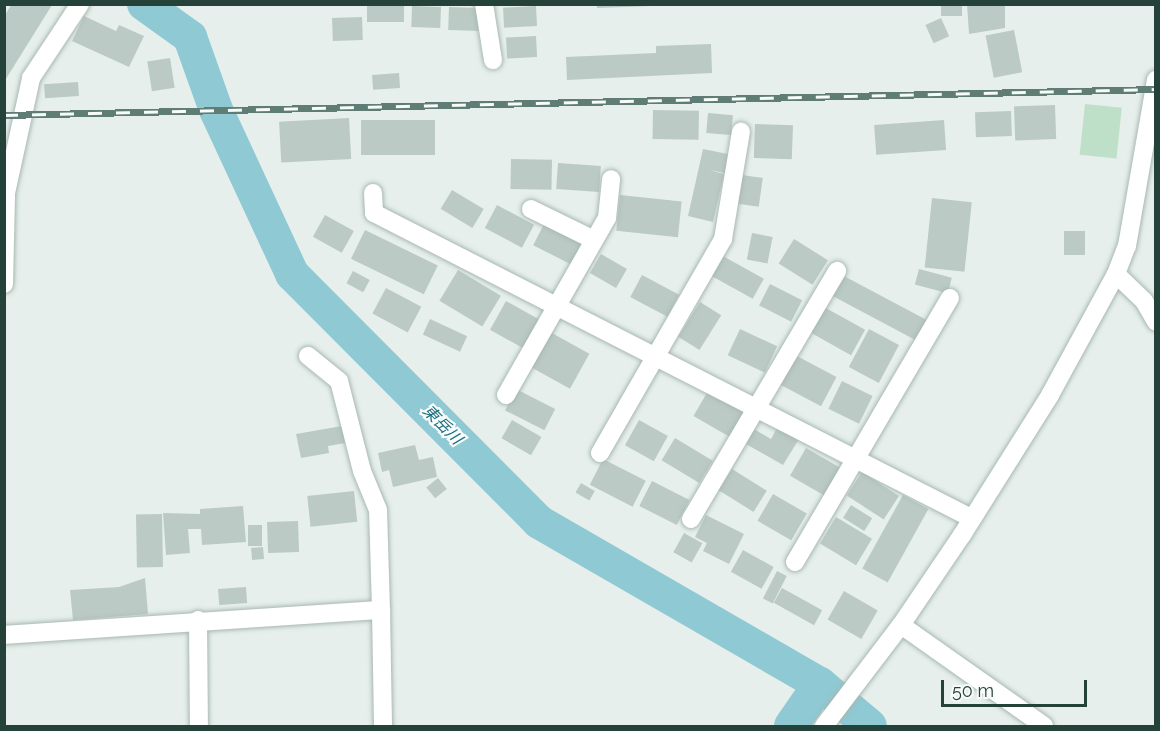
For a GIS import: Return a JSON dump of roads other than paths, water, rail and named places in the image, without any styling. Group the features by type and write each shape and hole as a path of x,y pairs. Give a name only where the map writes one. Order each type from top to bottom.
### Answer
{"street":[{"path":"4,284 5,193 31,78 80,4"},
{"path":"484,4 493,60"},
{"path":"826,723 901,625 1050,396 1116,274 1127,246 1155,80"},
{"path":"600,453 657,358 723,238 741,132"},
{"path":"506,395 607,218 611,179"},
{"path":"373,193 374,213 971,518"},
{"path":"531,208 594,240"},
{"path":"691,519 837,271"},
{"path":"1116,274 1144,301 1155,322"},
{"path":"795,562 857,460 950,298"},
{"path":"308,356 339,381 362,471 378,510 383,726"},
{"path":"4,635 381,610"},
{"path":"198,621 199,726"},
{"path":"901,625 1044,726"}],"waterway":[{"name":"東岳川","path":"144,4 190,37 216,110 292,274 539,522 820,684 870,726"},
{"path":"791,726 820,684"}],"railway":[{"path":"4,115 1156,89"}]}
